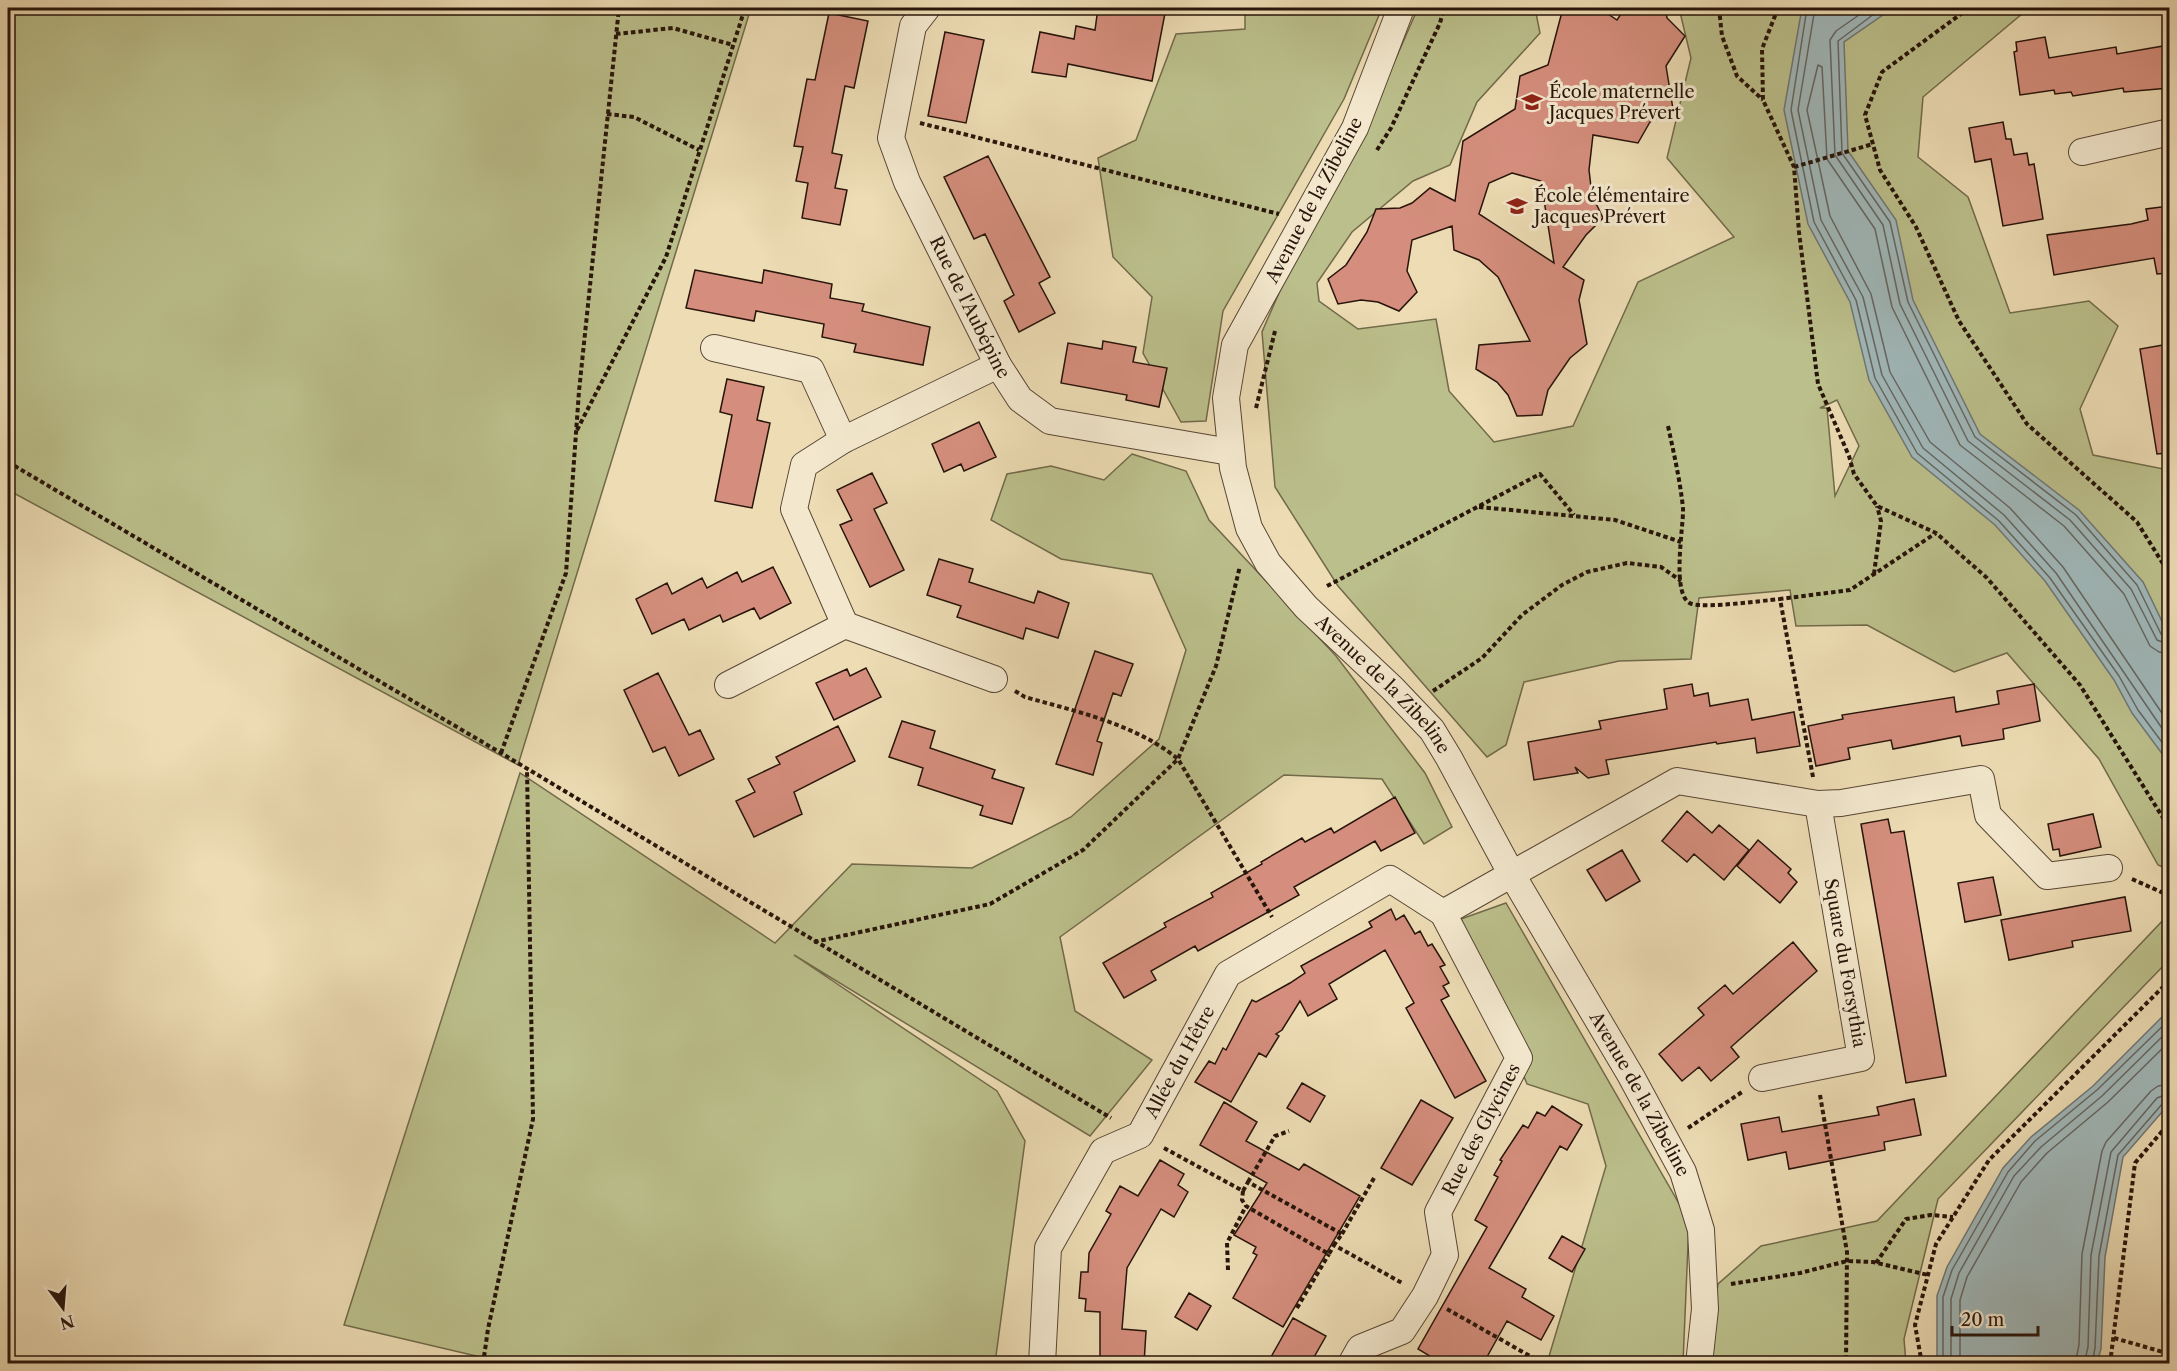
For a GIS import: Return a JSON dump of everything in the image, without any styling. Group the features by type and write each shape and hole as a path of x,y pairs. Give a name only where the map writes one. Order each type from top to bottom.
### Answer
{"street":[{"name":"Rue de l'Aubépine","path":"927,8 913,26 891,138 907,182 998,365 1020,399 1050,421 1230,452"},
{"name":"Avenue de la Zibeline","path":"1401,8 1355,128 1235,345 1226,398 1230,452 1249,528 1268,563 1306,607 1392,688 1432,730 1511,873 1631,1076 1683,1172 1701,1230 1705,1309 1699,1364"},
{"path":"2082,152 2169,132"},
{"path":"714,348 811,370 843,440"},
{"path":"994,679 844,625 794,509 804,465 843,440 998,365"},
{"path":"728,685 844,625"},
{"path":"1443,913 1677,781 1818,804 1841,803 1981,779 1988,815 2047,876 2109,868"},
{"name":"Square du Forsythia","path":"1762,1078 1861,1058 1818,804"},
{"name":"Allée du Hêtre","path":"1042,1364 1048,1248 1103,1151 1140,1135 1228,974 1390,879 1443,913"},
{"name":"Rue des Glycines","path":"1351,1364 1360,1348 1402,1331 1425,1296 1445,1255 1438,1212 1519,1058 1443,913"}],"path":[{"path":"501,753 566,573 576,433 619,8"},
{"path":"576,433 666,256 745,8"},
{"path":"1372,158 1391,128 1440,23 1444,8"},
{"path":"1719,8 1722,36 1737,76 1763,100 1794,167 1799,232 1818,384 1849,456 1854,474 1877,506 1881,521 1874,574"},
{"path":"1763,100 1761,49 1778,8"},
{"path":"1969,8 1882,72 1864,116 1880,170 1916,227 1959,321 2027,424 2137,522 2169,575"},
{"path":"616,34 673,28 733,45"},
{"path":"607,114 634,117 699,150"},
{"path":"896,117 1304,220"},
{"path":"1794,167 1873,144"},
{"path":"1255,413 1278,323"},
{"path":"1668,426 1679,475 1683,512 1679,568 1684,598 1691,604 1780,599 1850,590 1936,533"},
{"path":"8,462 501,753 813,942 1140,1135 1243,1191"},
{"path":"1327,586 1540,474 1574,514"},
{"path":"1877,506 1936,533 1987,578 2080,685 2169,829"},
{"path":"1477,507 1574,514 1615,520 1681,542"},
{"path":"813,942 990,904 1083,850 1178,759 1216,666 1249,528"},
{"path":"1429,694 1456,678 1482,658 1522,615 1563,585 1587,572 1627,563 1661,567 1681,580"},
{"path":"1319,579 1335,595"},
{"path":"1780,599 1818,804"},
{"path":"994,679 1025,697 1113,723 1164,747 1178,759 1286,941"},
{"path":"483,1364 488,1329 533,1119 527,769"},
{"path":"2109,868 2169,896"},
{"path":"1922,1364 1915,1324 1936,1245 1989,1160 2169,980"},
{"path":"1815,1067 1847,1261 1846,1364"},
{"path":"1683,1131 1762,1078"},
{"path":"2110,1364 2135,1163 2169,1122"},
{"path":"1289,1131 1275,1136 1243,1191 1242,1200 1246,1206 1329,1254"},
{"path":"1298,1308 1374,1178"},
{"path":"1248,1182 1342,1234"},
{"path":"1228,1270 1227,1243 1246,1206"},
{"path":"1876,1263 1906,1219 1931,1215 1953,1217"},
{"path":"1334,1245 1544,1364"},
{"path":"1730,1284 1800,1273 1847,1261 1876,1263 1928,1275"},
{"path":"1730,1273 1730,1294"},
{"path":"2114,1338 2169,1354"}],"green space":[{"path":"8,8 751,8 518,765 8,490"},
{"path":"1245,8 1382,8 1344,99 1223,311 1206,421 1181,422 1143,353 1152,297 1113,257 1098,158 1136,140 1176,34 1245,29"},
{"path":"1418,8 1535,8 1540,33 1477,102 1450,165 1413,181 1352,232 1317,283 1319,301 1358,329 1436,319 1449,391 1494,442 1573,426 1638,282 1734,237 1667,158 1691,58 1679,8 2029,8 1923,97 1918,157 1968,197 2010,313 2089,301 2118,326 2080,409 2093,455 2169,470 2169,870 2158,865 2099,759 2007,653 1954,672 1867,625 1796,626 1790,590 1699,598 1691,659 1619,661 1524,682 1506,745 1487,757 1338,586 1275,487 1262,332 1305,233 1393,65","holes":["1837,400 1859,446 1835,496 1827,408 1820,408"]},
{"path":"1132,454 1186,471 1209,520 1336,656 1425,773 1452,827 1424,844 1382,779 1284,775 1060,937 1075,1011 1152,1060 1090,1136 794,955 997,1091 1025,1141 995,1363 506,1363 344,1325 520,773 775,943 852,864 972,868 1071,817 1159,739 1186,650 1152,574 1061,559 991,520 1007,474 1051,466 1104,480"},
{"path":"1506,903 1689,1221 1683,1363 1547,1363 1606,1166 1588,1104 1527,1084 1461,919"},
{"path":"2169,914 2169,960 1938,1199 1904,1339 1906,1363 1706,1364 1718,1284 1761,1246 1877,1221"}],"water":[{"path":"1802,8 1893,8 1844,42 1848,151 1896,220 1913,300 1980,434 2079,510 2143,582 2169,636 2169,763 2132,713 2114,680 2045,581 1995,525 1912,457 1869,380 1850,302 1808,224 1784,110"},
{"path":"2169,1010 2169,1104 2123,1157 2105,1257 2101,1349 2097,1363 1937,1363 1937,1296 1947,1267 2003,1168 2031,1137 2093,1086"}],"building":[{"path":"1098,8 1166,8 1152,81 1068,64 1066,77 1032,72 1040,32 1074,39 1076,26 1095,30"},
{"path":"1563,8 1599,8 1617,20 1625,8 1665,8 1667,18 1685,36 1666,66 1673,109 1650,122 1638,143 1593,135 1589,170 1592,195 1603,218 1586,235 1563,267 1584,280 1579,300 1587,344 1570,358 1548,390 1542,415 1517,416 1508,395 1497,382 1476,369 1479,345 1530,341 1498,277 1479,260 1454,250 1452,226 1412,240 1407,271 1417,292 1399,311 1378,302 1361,300 1338,304 1328,279 1346,265 1367,232 1376,209 1400,208 1412,203 1430,188 1455,201 1463,141 1515,109 1520,76 1548,65","holes":["1512,173 1541,181 1554,263 1479,214 1489,183"]},
{"path":"829,13 868,21 854,88 845,86 832,153 842,155 835,188 847,190 840,225 802,218 808,183 796,181 803,147 794,146 807,79 815,80"},
{"path":"945,32 984,40 966,123 928,116"},
{"path":"2045,37 2049,58 2116,47 2117,54 2169,45 2169,88 2124,92 2123,88 2073,96 2071,92 2055,94 2054,90 2020,95 2014,52 2017,51 2016,42"},
{"path":"2003,122 2006,139 2011,139 2014,155 2027,153 2029,165 2034,164 2043,219 2003,226 1991,159 1975,162 1969,128"},
{"path":"988,156 1050,277 1039,283 1055,313 1019,332 1004,301 1014,295 985,234 974,239 944,177"},
{"path":"2169,206 2169,273 2157,274 2154,258 2054,275 2047,235 2148,220 2146,209"},
{"path":"695,270 762,283 764,270 832,284 830,298 864,304 862,311 930,327 923,365 854,352 856,344 822,337 824,324 756,311 754,321 686,308"},
{"path":"1103,341 1136,347 1133,362 1167,368 1159,407 1126,400 1127,395 1061,383 1068,343 1102,349"},
{"path":"2169,344 2169,453 2157,454 2140,349"},
{"path":"727,379 764,387 757,420 770,423 752,508 715,501 732,415 720,412"},
{"path":"979,422 996,457 964,471 961,464 944,472 932,444"},
{"path":"872,473 887,503 874,509 904,570 870,587 840,525 852,520 837,490"},
{"path":"939,559 973,569 969,582 1034,603 1038,591 1069,603 1058,638 1026,628 1023,639 957,617 961,606 927,595"},
{"path":"773,567 791,603 760,619 754,608 723,622 720,615 689,630 684,619 652,634 636,599 667,583 672,594 702,578 707,588 737,572 742,582"},
{"path":"1095,651 1133,664 1121,696 1113,693 1097,741 1102,743 1093,775 1056,764"},
{"path":"866,668 881,697 834,720 816,683 847,669 850,676"},
{"path":"658,673 689,735 700,730 714,759 679,776 665,747 653,752 624,690"},
{"path":"1692,684 1694,696 1708,693 1710,706 1748,699 1752,720 1794,712 1800,746 1757,753 1755,738 1717,744 1716,742 1606,760 1609,774 1588,778 1575,767 1578,773 1534,780 1528,742 1601,729 1599,721 1667,709 1664,689"},
{"path":"2034,684 2040,721 2003,729 2004,739 1962,746 1960,736 1893,749 1891,740 1848,748 1850,759 1816,766 1808,726 1843,719 1842,715 1954,697 1956,712 1999,704 1997,691"},
{"path":"902,721 935,731 930,748 995,770 992,778 1024,788 1012,824 980,815 983,806 918,785 923,768 889,757"},
{"path":"838,726 855,761 794,792 802,814 754,837 736,801 755,792 748,779 780,764 776,757"},
{"path":"1395,797 1415,833 1381,851 1375,841 1294,887 1299,895 1198,951 1195,946 1151,971 1156,980 1124,998 1103,963 1166,927 1164,923 1213,897 1211,893 1302,838 1305,842 1331,828 1334,833"},
{"path":"1687,811 1712,833 1719,825 1749,850 1724,880 1694,854 1687,862 1662,841"},
{"path":"2093,814 2101,847 2060,856 2059,849 2053,850 2048,824"},
{"path":"1888,819 1891,833 1904,831 1946,1076 1906,1083 1861,824"},
{"path":"1758,840 1791,869 1788,873 1797,882 1780,903 1737,866"},
{"path":"1622,850 1640,881 1606,901 1587,870"},
{"path":"1993,877 2001,915 1965,922 1958,883"},
{"path":"2125,897 2131,931 2072,941 2073,947 2009,960 2001,920"},
{"path":"1391,909 1396,920 1404,915 1415,934 1420,931 1428,946 1432,944 1445,965 1440,967 1449,983 1443,986 1449,996 1441,1000 1486,1081 1455,1098 1406,1008 1414,1003 1385,950 1329,984 1337,999 1308,1016 1300,1001 1282,1030 1276,1034 1279,1036 1266,1057 1259,1053 1231,1102 1195,1082 1209,1061 1215,1064 1223,1048 1226,1050 1252,1000 1256,1002 1290,983 1305,973 1301,966 1372,927 1369,922"},
{"path":"1793,942 1817,971 1731,1047 1739,1057 1711,1081 1699,1067 1682,1081 1659,1054 1704,1015 1698,1008 1725,985 1733,994"},
{"path":"1302,1083 1325,1096 1310,1122 1287,1108"},
{"path":"1914,1099 1921,1135 1884,1142 1885,1150 1789,1169 1786,1152 1748,1160 1741,1124 1779,1117 1782,1132 1879,1115 1877,1107"},
{"path":"1421,1100 1453,1118 1412,1185 1381,1168"},
{"path":"1224,1102 1257,1122 1246,1141 1299,1170 1304,1164 1360,1196 1283,1327 1233,1298 1257,1255 1253,1253 1256,1247 1234,1235 1267,1183 1200,1145"},
{"path":"1552,1106 1582,1125 1567,1150 1560,1146 1489,1268 1526,1289 1522,1297 1554,1316 1541,1340 1507,1321 1483,1364 1443,1364 1418,1349 1487,1227 1475,1220 1498,1177 1494,1175 1502,1161 1500,1160 1523,1125 1528,1128 1537,1112 1545,1116"},
{"path":"1160,1160 1184,1174 1178,1185 1188,1192 1174,1217 1161,1209 1127,1268 1122,1329 1146,1331 1144,1364 1100,1364 1100,1312 1085,1311 1086,1299 1079,1298 1081,1272 1088,1272 1089,1253 1111,1214 1106,1211 1120,1186 1138,1196"},
{"path":"1562,1236 1585,1249 1572,1272 1549,1258"},
{"path":"1189,1293 1211,1306 1197,1330 1175,1317"},
{"path":"1293,1318 1326,1336 1310,1364 1267,1364"}],"place":[{"name":"École maternelle Jacques Prévert","path":"1532,102"},
{"name":"École élémentaire Jacques Prévert","path":"1517,206"}]}
